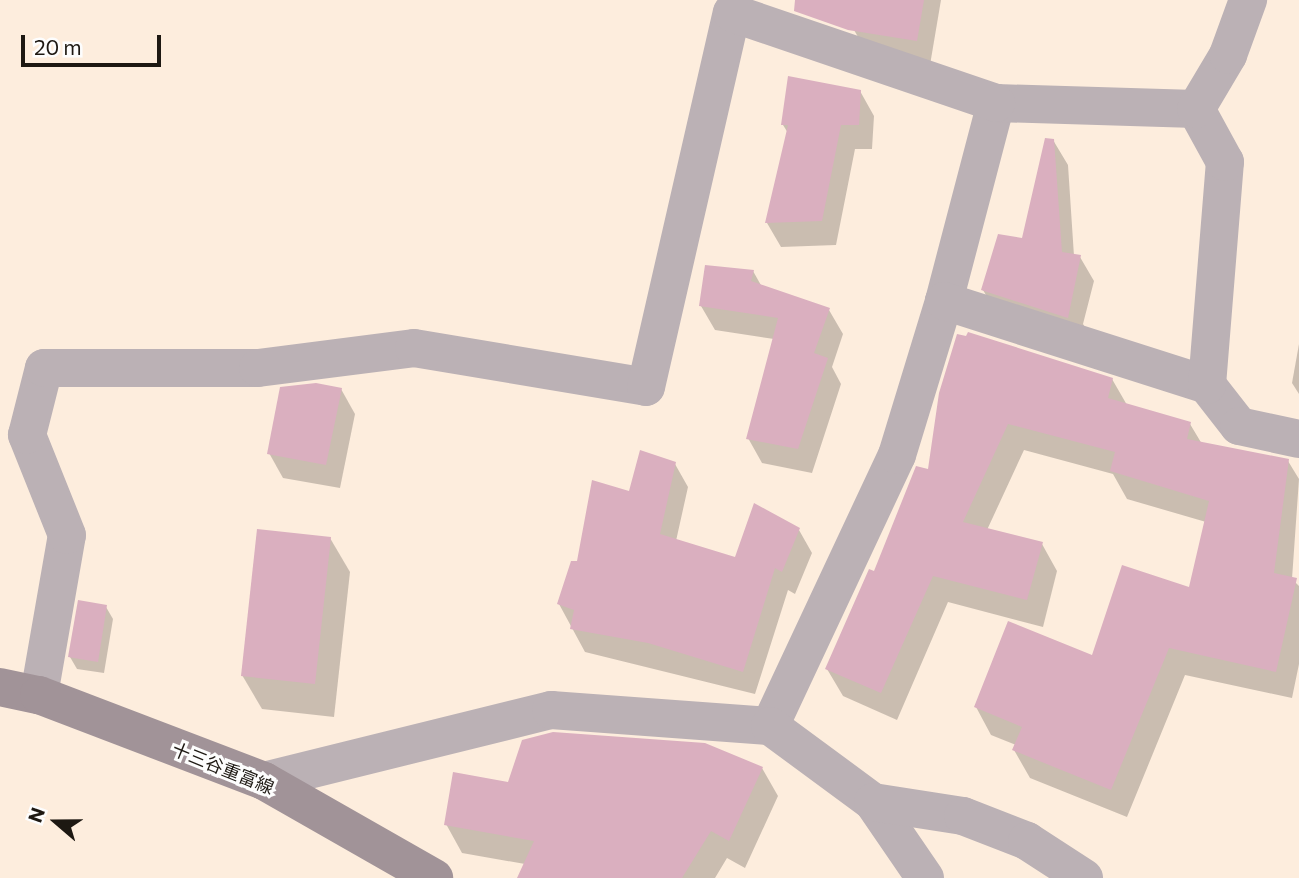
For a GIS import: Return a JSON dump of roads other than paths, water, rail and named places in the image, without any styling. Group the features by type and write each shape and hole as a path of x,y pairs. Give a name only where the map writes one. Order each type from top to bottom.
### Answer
{"main road":[{"name":"十三谷重富線","path":"0,687 39,695 264,782 434,878"}],"street":[{"path":"1196,109 1228,55 1248,0"},
{"path":"39,695 67,535 27,435 44,368 258,368 414,348 646,387 732,12 996,103 1196,109"},
{"path":"770,726 897,455 944,301 996,103"},
{"path":"1196,109 1225,162 1207,384"},
{"path":"944,301 1207,384 1239,426 1299,439"},
{"path":"264,782 551,710 770,726 873,802 925,878"},
{"path":"873,802 963,816 1027,841 1084,878"}]}
